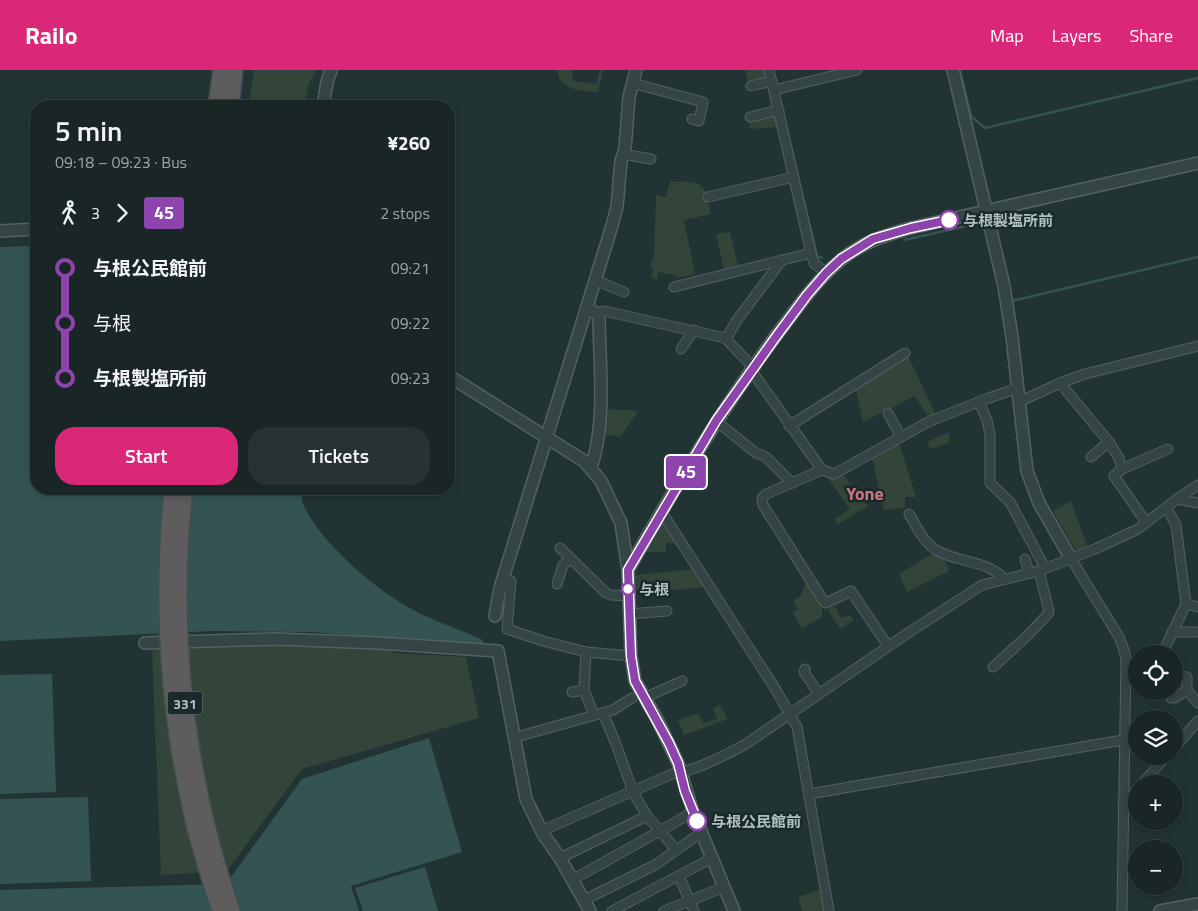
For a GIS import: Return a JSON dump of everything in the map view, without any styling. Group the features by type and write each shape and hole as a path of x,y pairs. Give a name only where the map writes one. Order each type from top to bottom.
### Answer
{"highway":[{"path":"213,70 223,100"},
{"path":"221,70 224,100"},
{"path":"225,100 235,70"},
{"path":"225,100 240,70"},
{"name":"331","path":"172,495 168,541 168,640 177,736 195,828 220,911"},
{"name":"331","path":"184,495 179,597 185,709 193,762 206,822 232,911"}],"street":[{"path":"324,100 331,70"},
{"path":"495,616 500,588 617,207 621,161 632,83 636,70"},
{"path":"769,70 811,253 814,263 826,273"},
{"path":"751,86 773,85 857,70"},
{"path":"952,70 1004,286 1012,337 1027,471 1030,482 1039,503 1124,650 1126,676 1123,740 1122,911"},
{"path":"632,83 703,102 699,121 692,119"},
{"path":"750,117 778,110"},
{"path":"623,154 651,159"},
{"path":"628,570 661,511 716,421 807,295 841,259 873,239 911,228 1198,163"},
{"path":"708,197 794,177"},
{"path":"0,231 30,229"},
{"path":"674,286 811,253"},
{"path":"726,339 737,320 782,260"},
{"path":"595,280 624,292"},
{"path":"586,309 598,314 604,311 721,336 726,339 749,363 751,370 789,426 822,470 834,474 928,422 1018,388"},
{"path":"591,467 597,448 600,420 598,314"},
{"path":"681,349 694,330"},
{"path":"1019,402 1085,374 1198,346"},
{"path":"789,426 905,353"},
{"path":"455,380 577,456 591,467 614,506 621,523 628,570 631,656 635,681 667,738 693,812 734,911"},
{"path":"1060,383 1109,442 1119,458 1122,469"},
{"path":"979,402 988,427 990,483 1010,502 1038,571 1049,611 1026,637 994,667"},
{"path":"888,413 902,437"},
{"path":"716,421 756,453 766,457 792,483"},
{"path":"1091,457 1109,442"},
{"path":"1146,522 1114,476 1122,469 1168,449"},
{"path":"822,470 766,494 762,498 763,505 823,600 826,603 851,591 888,646"},
{"path":"543,834 548,828 672,774 681,774 725,755 765,732 888,646 982,584 1038,571 1130,533 1198,486"},
{"path":"1177,499 1198,503"},
{"path":"1166,507 1176,525 1186,604 1166,645"},
{"path":"661,511 797,727 829,911"},
{"path":"909,514 928,544 936,551 984,566 1003,578"},
{"path":"624,538 641,536 650,530"},
{"path":"560,548 606,593 628,596"},
{"path":"557,584 563,565 570,559"},
{"path":"1025,559 1038,571"},
{"path":"511,581 507,629 543,642 586,652 631,656"},
{"path":"1186,604 1198,607"},
{"path":"629,614 666,611"},
{"path":"1172,632 1196,632"},
{"path":"145,643 276,639 378,642 498,651 526,799 543,834 560,858 590,911"},
{"path":"586,652 584,690 616,744 633,792 647,816 676,850"},
{"path":"804,669 804,672 819,694"},
{"path":"1183,676 1192,678 1187,690 1183,693"},
{"path":"644,698 682,682"},
{"path":"572,692 584,690"},
{"path":"1187,690 1198,703"},
{"path":"513,738 613,710 632,698"},
{"path":"1183,738 1198,721"},
{"path":"809,794 1123,740"},
{"path":"1123,800 1128,798"},
{"path":"572,880 693,812"},
{"path":"560,858 647,816"},
{"path":"584,900 655,865 702,834"},
{"path":"612,911 712,858"},
{"path":"679,876 694,911"},
{"path":"664,911 724,887"},
{"path":"1160,911 1197,907"}],"green space":[{"path":"254,70 317,70 308,85 307,100 249,100"},
{"path":"558,70 573,70 572,79 575,81 596,84 600,70 603,70 598,93 566,86 559,77"},
{"path":"745,70 764,70 766,79 749,83"},
{"path":"775,115 778,127 750,129 749,121"},
{"path":"670,181 690,182 701,186 704,189 711,214 684,220 695,274 678,278 674,275 658,272 657,280 651,278 653,268 650,264 654,257 656,195 666,197"},
{"path":"730,232 738,265 724,270 716,234"},
{"path":"908,356 936,415 929,418 915,396 863,422 855,386 892,363"},
{"path":"608,409 638,411 621,436 606,435"},
{"path":"949,432 949,443 930,449 927,442"},
{"path":"899,443 916,497 905,497 905,508 884,510 872,458"},
{"path":"844,476 868,506 838,524 835,519 850,509 828,478"},
{"path":"1071,501 1087,545 1086,548 1076,551 1053,511"},
{"path":"663,523 677,543 666,543 666,552 646,552"},
{"path":"935,552 945,560 949,571 907,592 899,574"},
{"path":"696,569 705,587 637,593 635,575"},
{"path":"809,583 822,603 822,617 802,629 793,613 798,609 793,601 800,596 805,585"},
{"path":"835,606 841,618 850,615 854,620 840,629 828,610"},
{"path":"225,645 382,648 396,653 466,657 479,718 302,769 227,871 161,875 152,652 156,647"},
{"path":"720,705 728,719 684,735 678,720 699,713 703,723 717,719 713,708"},
{"path":"822,889 826,911 802,911 798,897"}],"water":[{"path":"30,246 30,495 302,495 303,504 322,534 367,579 415,611 481,639 486,645 311,632 212,631 0,641 0,247"},
{"path":"52,674 56,792 0,794 0,675"},
{"path":"429,738 462,852 351,886 359,911 0,911 0,890 226,884 302,779"},
{"path":"88,797 91,881 0,884 0,799"},
{"path":"425,867 438,911 361,911 363,910 355,888"}],"waterway":[{"path":"960,70 971,116 985,128 1198,78"},
{"path":"782,109 817,256 822,258"},
{"path":"904,240 980,223"},
{"path":"1012,301 1198,257"}],"bus line":[{"name":"45","path":"697,821 685,791 678,763 657,719 635,681 631,656 628,570 661,511 716,421 751,370 807,295 826,273 856,248 873,239 949,220"}],"place":[{"name":"与根製塩所前","path":"949,220"},
{"name":"与根","path":"628,589"},
{"name":"与根公民館前","path":"697,821"}],"district":[{"name":"Yone","path":"865,493"}]}
